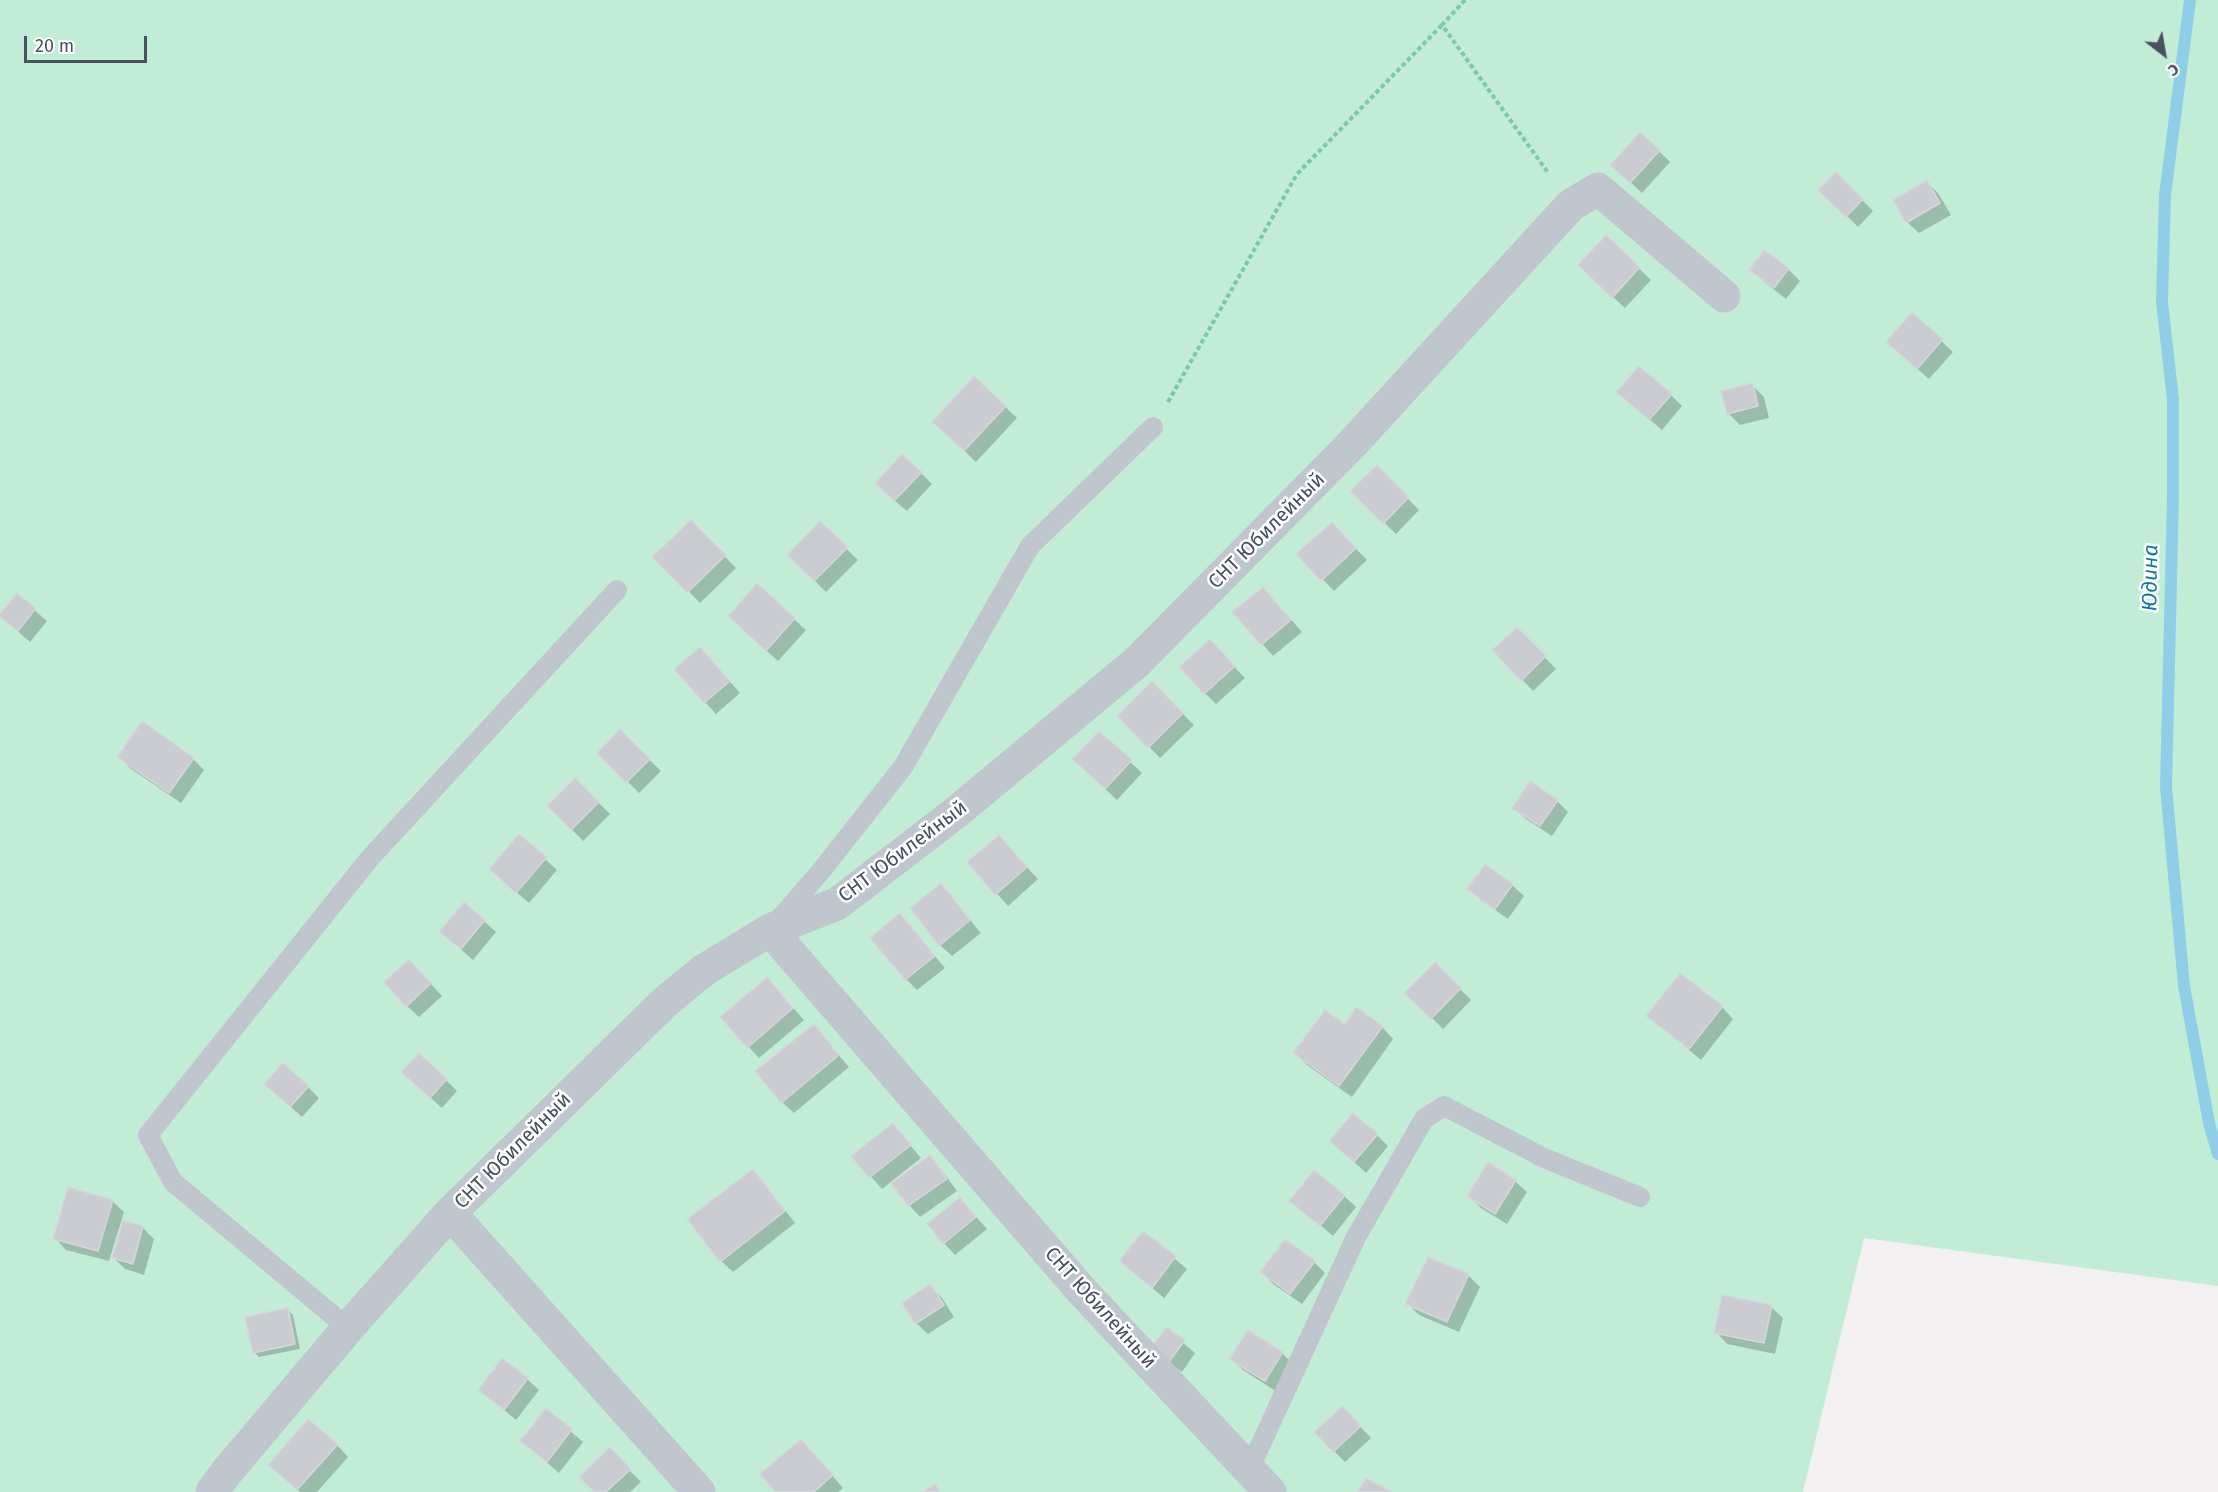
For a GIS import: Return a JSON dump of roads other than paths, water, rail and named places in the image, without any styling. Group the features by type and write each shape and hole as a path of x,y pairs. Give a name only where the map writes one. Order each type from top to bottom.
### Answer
{"street":[{"name":"СНТ Юбилейный","path":"212,1492 348,1328 450,1213 665,1002 705,970 770,930 837,904 954,814 1137,662 1352,444 1571,205 1598,189 1724,296"},
{"name":"СНТ Юбилейный","path":"770,930 1082,1291 1259,1481"},
{"name":"СНТ Юбилейный","path":"450,1213 699,1492"}],"lane":[{"path":"770,930 821,871 903,767 1030,546 1154,428"},
{"path":"348,1328 173,1182 148,1135 370,858 617,590"},
{"path":"1259,1481 1356,1237 1424,1119 1444,1106 1544,1158 1640,1197"}],"waterway":[{"name":"Юдина","path":"2190,0 2165,195 2162,302 2173,400 2166,787 2184,986 2209,1123 2218,1154"}]}
